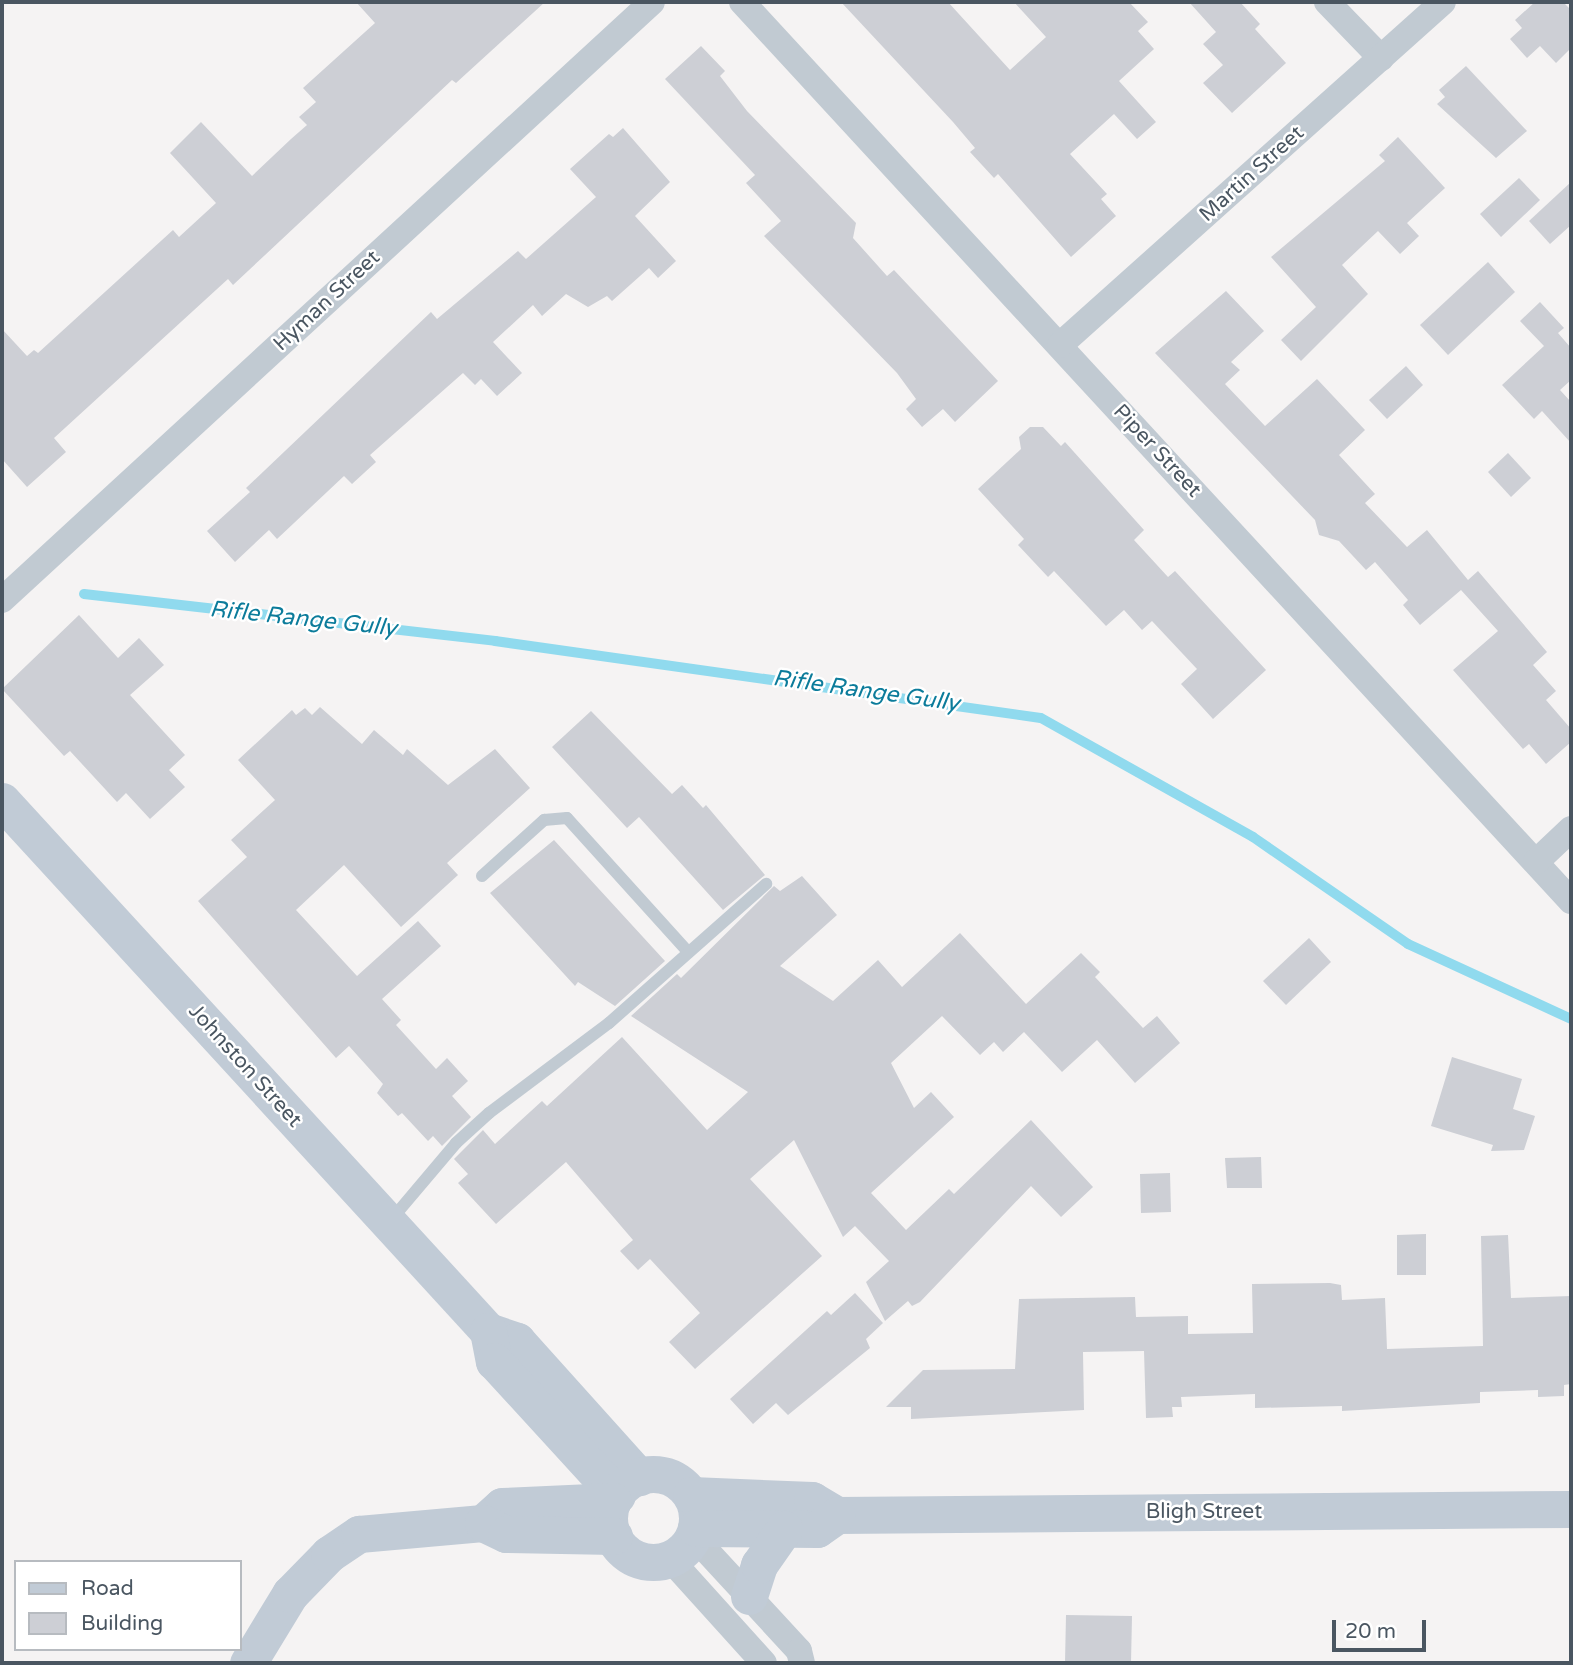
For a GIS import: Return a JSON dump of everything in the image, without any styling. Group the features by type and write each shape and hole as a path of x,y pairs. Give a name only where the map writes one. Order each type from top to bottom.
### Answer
{"street":[{"name":"Hyman Street","path":"2,600 652,2"},
{"name":"Piper Street","path":"742,2 1571,901"},
{"path":"1327,2 1381,58"},
{"name":"Martin Street","path":"1060,345 1443,2"},
{"name":"Johnston Street","path":"2,801 488,1331 494,1361 621,1502 644,1561 688,1529"},
{"path":"1536,862 1571,829"},
{"path":"248,1663 290,1594 329,1555 359,1534 390,1527 483,1523 502,1506 621,1502 662,1475 688,1529 764,1663"},
{"name":"Bligh Street","path":"688,1529 812,1500 837,1515 1571,1509"},
{"name":"Bligh Street","path":"688,1529 817,1529 837,1515"},
{"path":"688,1529 799,1651 802,1663"},
{"path":"749,1596 759,1565 784,1530"}],"lane":[{"path":"482,876 544,820 567,818 688,952"},
{"path":"389,1223 464,1135 609,1023 766,884"}],"building":[{"path":"356,2 545,2 456,83 452,80 233,285 228,279 54,438 66,452 27,487 2,459 2,329 27,356 34,350 38,353 173,230 179,237 216,203 170,153 201,122 252,176 307,125 299,117 316,102 303,88 375,23"},
{"path":"841,2 948,2 1010,70 1046,37 1014,2 1129,2 1148,22 1138,31 1154,49 1119,81 1156,122 1137,139 1114,114 1070,154 1107,194 1101,199 1116,216 1071,257 998,174 994,178 970,152 975,148 953,122"},
{"path":"1189,2 1240,2 1260,24 1255,29 1286,63 1232,113 1203,83 1223,65 1203,44 1216,32"},
{"path":"1535,2 1563,2 1571,10 1571,48 1556,63 1540,46 1527,58 1510,39 1522,28 1515,20"},
{"path":"701,46 725,71 720,76 747,111 856,223 853,238 887,276 894,270 998,381 955,422 943,409 922,427 906,409 916,399 897,373 764,236 781,221 746,183 755,175 665,79"},
{"path":"1466,66 1527,131 1496,158 1437,104 1445,97 1439,90"},
{"path":"623,128 670,182 635,216 676,261 658,278 649,268 612,301 607,296 588,307 566,294 542,316 533,305 493,342 522,373 497,396 481,379 475,385 463,373 370,455 376,462 352,484 344,476 277,539 269,530 235,562 207,531 250,492 246,488 431,312 437,319 518,251 526,259 596,197 570,169 609,134 613,137"},
{"path":"1398,137 1445,188 1407,223 1419,236 1400,254 1378,231 1342,265 1368,294 1301,361 1281,340 1316,307 1271,257 1385,161 1379,155"},
{"path":"1519,178 1540,200 1501,237 1480,214"},
{"path":"1571,182 1571,225 1550,244 1529,221"},
{"path":"1488,262 1515,292 1448,355 1420,325"},
{"path":"1226,291 1264,331 1231,362 1240,370 1225,384 1265,426 1317,379 1365,430 1339,455 1375,494 1365,503 1407,547 1427,530 1468,580 1478,571 1547,652 1533,665 1556,691 1546,700 1571,729 1571,742 1546,764 1529,744 1523,749 1453,670 1498,631 1461,590 1420,625 1403,605 1408,600 1375,562 1366,570 1339,541 1319,535 1315,520 1155,353"},
{"path":"1540,302 1564,328 1558,333 1571,348 1571,380 1560,390 1571,402 1571,443 1542,411 1534,419 1502,385 1544,346 1520,321"},
{"path":"1406,366 1423,385 1387,419 1369,400"},
{"path":"1030,427 1043,427 1061,446 1065,442 1144,530 1134,540 1168,577 1175,571 1266,670 1213,719 1181,684 1197,669 1152,621 1142,630 1124,610 1106,626 1054,571 1048,577 1018,545 1024,539 978,489 1021,449 1019,437"},
{"path":"1508,453 1531,478 1511,497 1488,472"},
{"path":"79,615 118,658 139,638 164,665 130,695 185,755 169,770 185,787 150,819 126,793 117,802 70,751 64,756 2,689"},
{"path":"320,707 362,744 374,730 403,755 407,749 448,785 495,749 530,788 447,863 458,875 401,927 344,865 296,910 357,976 418,921 441,946 382,999 401,1020 396,1025 436,1069 447,1058 468,1081 452,1096 471,1117 442,1146 433,1136 428,1141 402,1113 398,1116 377,1093 383,1084 349,1046 336,1058 198,901 247,857 231,840 275,800 238,760 292,710 296,715 305,708 312,715"},
{"path":"591,711 672,794 682,785 703,808 706,805 765,875 723,910 639,817 627,828 552,747"},
{"path":"554,840 665,961 615,1006 578,982 575,986 490,893"},
{"path":"802,876 837,915 780,966 833,1001 878,960 902,987 960,933 1026,1004 1081,953 1100,972 1095,977 1143,1028 1157,1016 1180,1043 1135,1083 1097,1040 1062,1072 1024,1032 1003,1052 994,1042 980,1055 942,1016 891,1063 914,1108 931,1092 954,1117 871,1193 906,1230 949,1189 954,1194 1031,1120 1093,1187 1061,1217 1031,1186 920,1302 912,1306 908,1301 885,1321 866,1282 889,1261 855,1226 843,1237 794,1140 750,1179 822,1256 695,1369 669,1342 700,1313 650,1259 638,1270 620,1251 633,1240 566,1162 496,1224 458,1183 468,1174 454,1159 483,1130 495,1144 542,1101 547,1106 622,1037 707,1130 748,1092 631,1016 677,974 681,978 774,886 780,891"},
{"path":"1309,938 1331,962 1286,1005 1263,981"},
{"path":"1452,1057 1522,1079 1513,1109 1535,1116 1524,1150 1491,1151 1493,1145 1431,1126"},
{"path":"1261,1157 1262,1188 1227,1188 1225,1158"},
{"path":"1170,1173 1171,1212 1141,1213 1140,1174"},
{"path":"1426,1234 1426,1275 1397,1275 1397,1235"},
{"path":"1508,1235 1511,1298 1571,1296 1571,1384 1564,1385 1564,1396 1538,1397 1538,1390 1480,1392 1480,1403 1342,1411 1342,1406 1255,1408 1255,1394 1181,1397 1182,1407 1172,1407 1173,1417 1146,1418 1144,1351 1083,1352 1084,1410 911,1419 911,1407 886,1407 923,1370 1015,1369 1019,1299 1135,1297 1136,1317 1188,1316 1188,1334 1253,1333 1252,1284 1330,1283 1341,1285 1342,1300 1385,1298 1387,1349 1483,1346 1481,1236"},
{"path":"855,1293 883,1323 866,1339 870,1348 788,1415 776,1403 753,1424 730,1399 827,1311 831,1315"},
{"path":"1066,1615 1132,1616 1131,1663 1065,1663"}],"waterway":[{"name":"Rifle Range Gully","path":"84,594 495,641 1041,718 1253,837 1408,944 1571,1019"}]}
